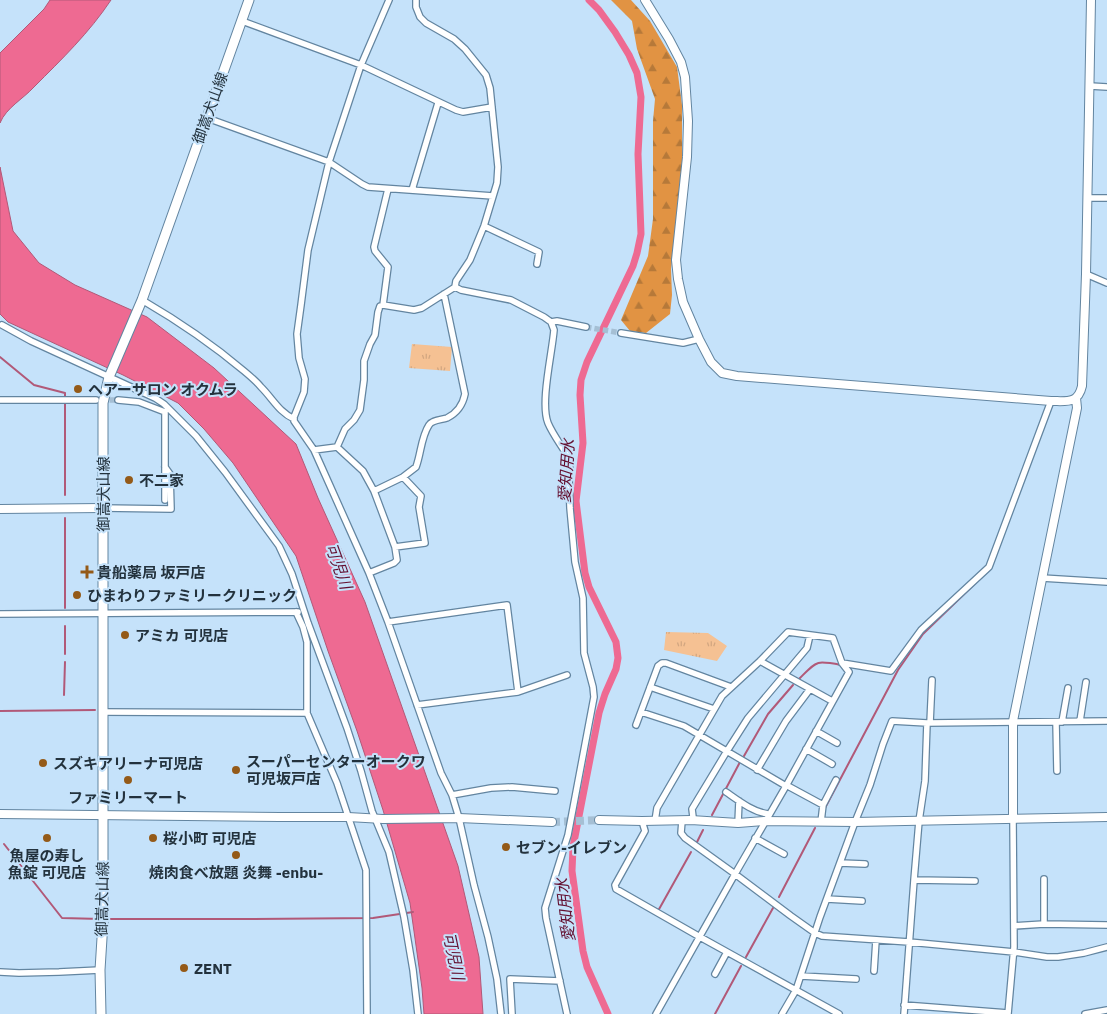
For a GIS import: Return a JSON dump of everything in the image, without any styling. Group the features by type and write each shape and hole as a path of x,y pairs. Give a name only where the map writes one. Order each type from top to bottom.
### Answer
{"main road":[{"name":"御嵩犬山線","path":"101,1014 100,970 103,919 103,403 109,377 142,300 249,0"}],"street":[{"path":"389,0 361,65 329,162 308,250 296,334 305,386 294,421 314,450 369,573 441,773 452,795 488,936 497,979 501,1014"},
{"path":"337,447 345,429 360,410 364,380 364,361 375,335 378,308 383,305 414,310 422,308 455,287 456,281 470,260 484,226 497,183 498,167 492,107 486,74 454,39 426,23 420,17 416,7 416,0"},
{"path":"645,0 681,62 685,77 688,121 687,156 676,260 678,279 683,302 699,339 711,362 722,373 737,376 1051,401 1070,401 1080,394 1082,386 1088,198 1091,0"},
{"path":"242,21 361,65 456,110 463,112 492,107"},
{"path":"1090,86 1107,87"},
{"path":"412,190 438,103"},
{"path":"207,118 329,162 368,186 493,196"},
{"path":"383,305 388,267 374,247 388,189"},
{"path":"1088,198 1107,198"},
{"path":"484,226 539,252 537,264"},
{"path":"1086,274 1107,283"},
{"path":"455,287 511,300 527,307 551,322 586,326"},
{"path":"374,490 403,477 416,467 424,435 431,422 448,417 459,409 464,402 466,394 444,294"},
{"path":"142,300 204,339 261,386 285,415 294,419"},
{"path":"551,322 554,330 546,415 548,424 570,463 570,508 575,562 583,598 584,653 594,697 568,835 546,908 546,918 567,1014"},
{"path":"2,325 31,341 159,400 196,436 279,546 292,574 362,771 372,811 379,819 389,852 413,970 417,1014"},
{"path":"621,333 683,343 699,339"},
{"path":"904,1005 1008,1014 1014,952 1013,721 1077,408 1076,398"},
{"path":"0,400 96,400"},
{"path":"118,400 139,402 165,412 165,500"},
{"path":"159,400 160,410"},
{"path":"842,663 891,671 921,630 988,567 1051,401"},
{"path":"314,450 337,447"},
{"path":"337,447 363,471 374,490 396,547 397,560 394,564 369,573"},
{"path":"0,510 171,509 170,474 165,467"},
{"path":"396,547 425,543 419,508 422,496 403,477"},
{"path":"1042,578 1107,582"},
{"path":"388,622 507,605 518,692"},
{"path":"0,614 304,611"},
{"path":"296,612 307,642 307,713 337,783 366,870 367,1014"},
{"path":"655,821 657,808 722,696 788,632 833,638 842,663 849,672 656,1014"},
{"path":"810,635 807,648 748,718 727,751 692,809 694,817 687,821 681,833 685,838 815,933 822,936 909,942 1047,957 1084,953 1107,947"},
{"path":"760,661 832,701"},
{"path":"636,724 658,666 662,663 731,687"},
{"path":"417,704 518,692 568,676"},
{"path":"904,1014 932,680"},
{"path":"1080,721 1086,682"},
{"path":"650,687 714,709"},
{"path":"1057,771 1059,722 1068,688"},
{"path":"757,770 786,721 810,689"},
{"path":"103,712 307,713"},
{"path":"641,712 684,726 757,770 823,805"},
{"path":"782,1014 796,990 827,899 892,722 1107,721"},
{"path":"816,731 837,743"},
{"path":"806,749 832,764"},
{"path":"821,822 823,805 836,780"},
{"path":"452,795 491,788 512,787 555,791"},
{"path":"726,792 766,818"},
{"path":"738,822 739,801"},
{"path":"0,814 280,818 348,817 379,819 459,818 552,822"},
{"path":"599,820 738,822 766,818 821,822 855,822 1107,817"},
{"path":"642,822 645,831 616,885 616,889 839,1014"},
{"path":"755,838 784,854"},
{"path":"840,863 865,864"},
{"path":"1044,878 1044,924"},
{"path":"914,880 975,881"},
{"path":"827,899 862,901"},
{"path":"1014,926 1044,924 1107,925"},
{"path":"874,971 876,940"},
{"path":"715,974 727,952"},
{"path":"0,972 100,970"},
{"path":"801,976 856,979"},
{"path":"512,1014 510,979 560,981"},
{"path":"1085,1014 1107,1010"}],"green space":[{"path":"611,0 631,0 650,21 677,67 682,105 682,162 671,269 672,295 670,314 646,333 630,331 621,320 648,256 653,219 653,121 655,99 637,49 632,21"},
{"path":"412,344 452,347 450,371 409,368"},
{"path":"666,632 708,633 727,646 717,661 664,650"}],"water":[{"path":"50,0 111,0 94,24 30,91 10,108 0,123 0,53 44,9"},
{"name":"可児川","path":"0,167 13,231 39,263 75,285 147,317 214,368 296,444 365,602 458,866 479,957 483,1014 424,1014 410,903 383,810 357,731 296,556 233,463 204,429 178,403 123,375 8,322 0,314"}],"waterway":[{"name":"愛知用水","path":"589,0 599,10 629,55 637,73 641,97 638,154 641,234 633,266 587,362 581,380 583,443 576,501 585,573 589,587 616,642 618,658 616,669 599,713 573,847 572,871 587,967 608,1014"},
{"path":"0,357 34,385 65,393 65,398"},
{"path":"65,403 65,495"},
{"path":"65,518 65,608"},
{"path":"825,808 898,670 923,634 991,568"},
{"path":"65,626 65,654"},
{"path":"64,695 65,662"},
{"path":"799,679 817,663 841,665"},
{"path":"744,756 768,714 793,685"},
{"path":"0,711 95,710"},
{"path":"712,815 740,762"},
{"path":"779,897 815,828"},
{"path":"697,842 703,830"},
{"path":"4,844 62,918 101,919"},
{"path":"658,911 691,852"},
{"path":"746,957 773,908"},
{"path":"105,919 373,918 413,912"},
{"path":"715,1014 741,966"}],"tunnel":[{"path":"586,327 621,333"},
{"path":"101,400 118,400"},
{"path":"552,822 599,820"}],"place":[{"name":"ヘアーサロン オクムラ","path":"78,389"},
{"name":"不二家","path":"129,480"},
{"name":"貴船薬局 坂戸店","path":"87,572"},
{"name":"ひまわりファミリークリニック","path":"77,595"},
{"name":"アミカ 可児店","path":"125,635"},
{"name":"スズキアリーナ可児店","path":"43,763"},
{"name":"スーパーセンターオークワ 可児坂戸店","path":"236,770"},
{"name":"ファミリーマート","path":"128,780"},
{"name":"魚屋の寿し 魚錠 可児店","path":"47,838"},
{"name":"桜小町 可児店","path":"153,838"},
{"name":"セブン-イレブン","path":"506,847"},
{"name":"焼肉食べ放題 炎舞 ‐enbu‐","path":"236,855"},
{"name":"ZENT","path":"184,968"}]}
